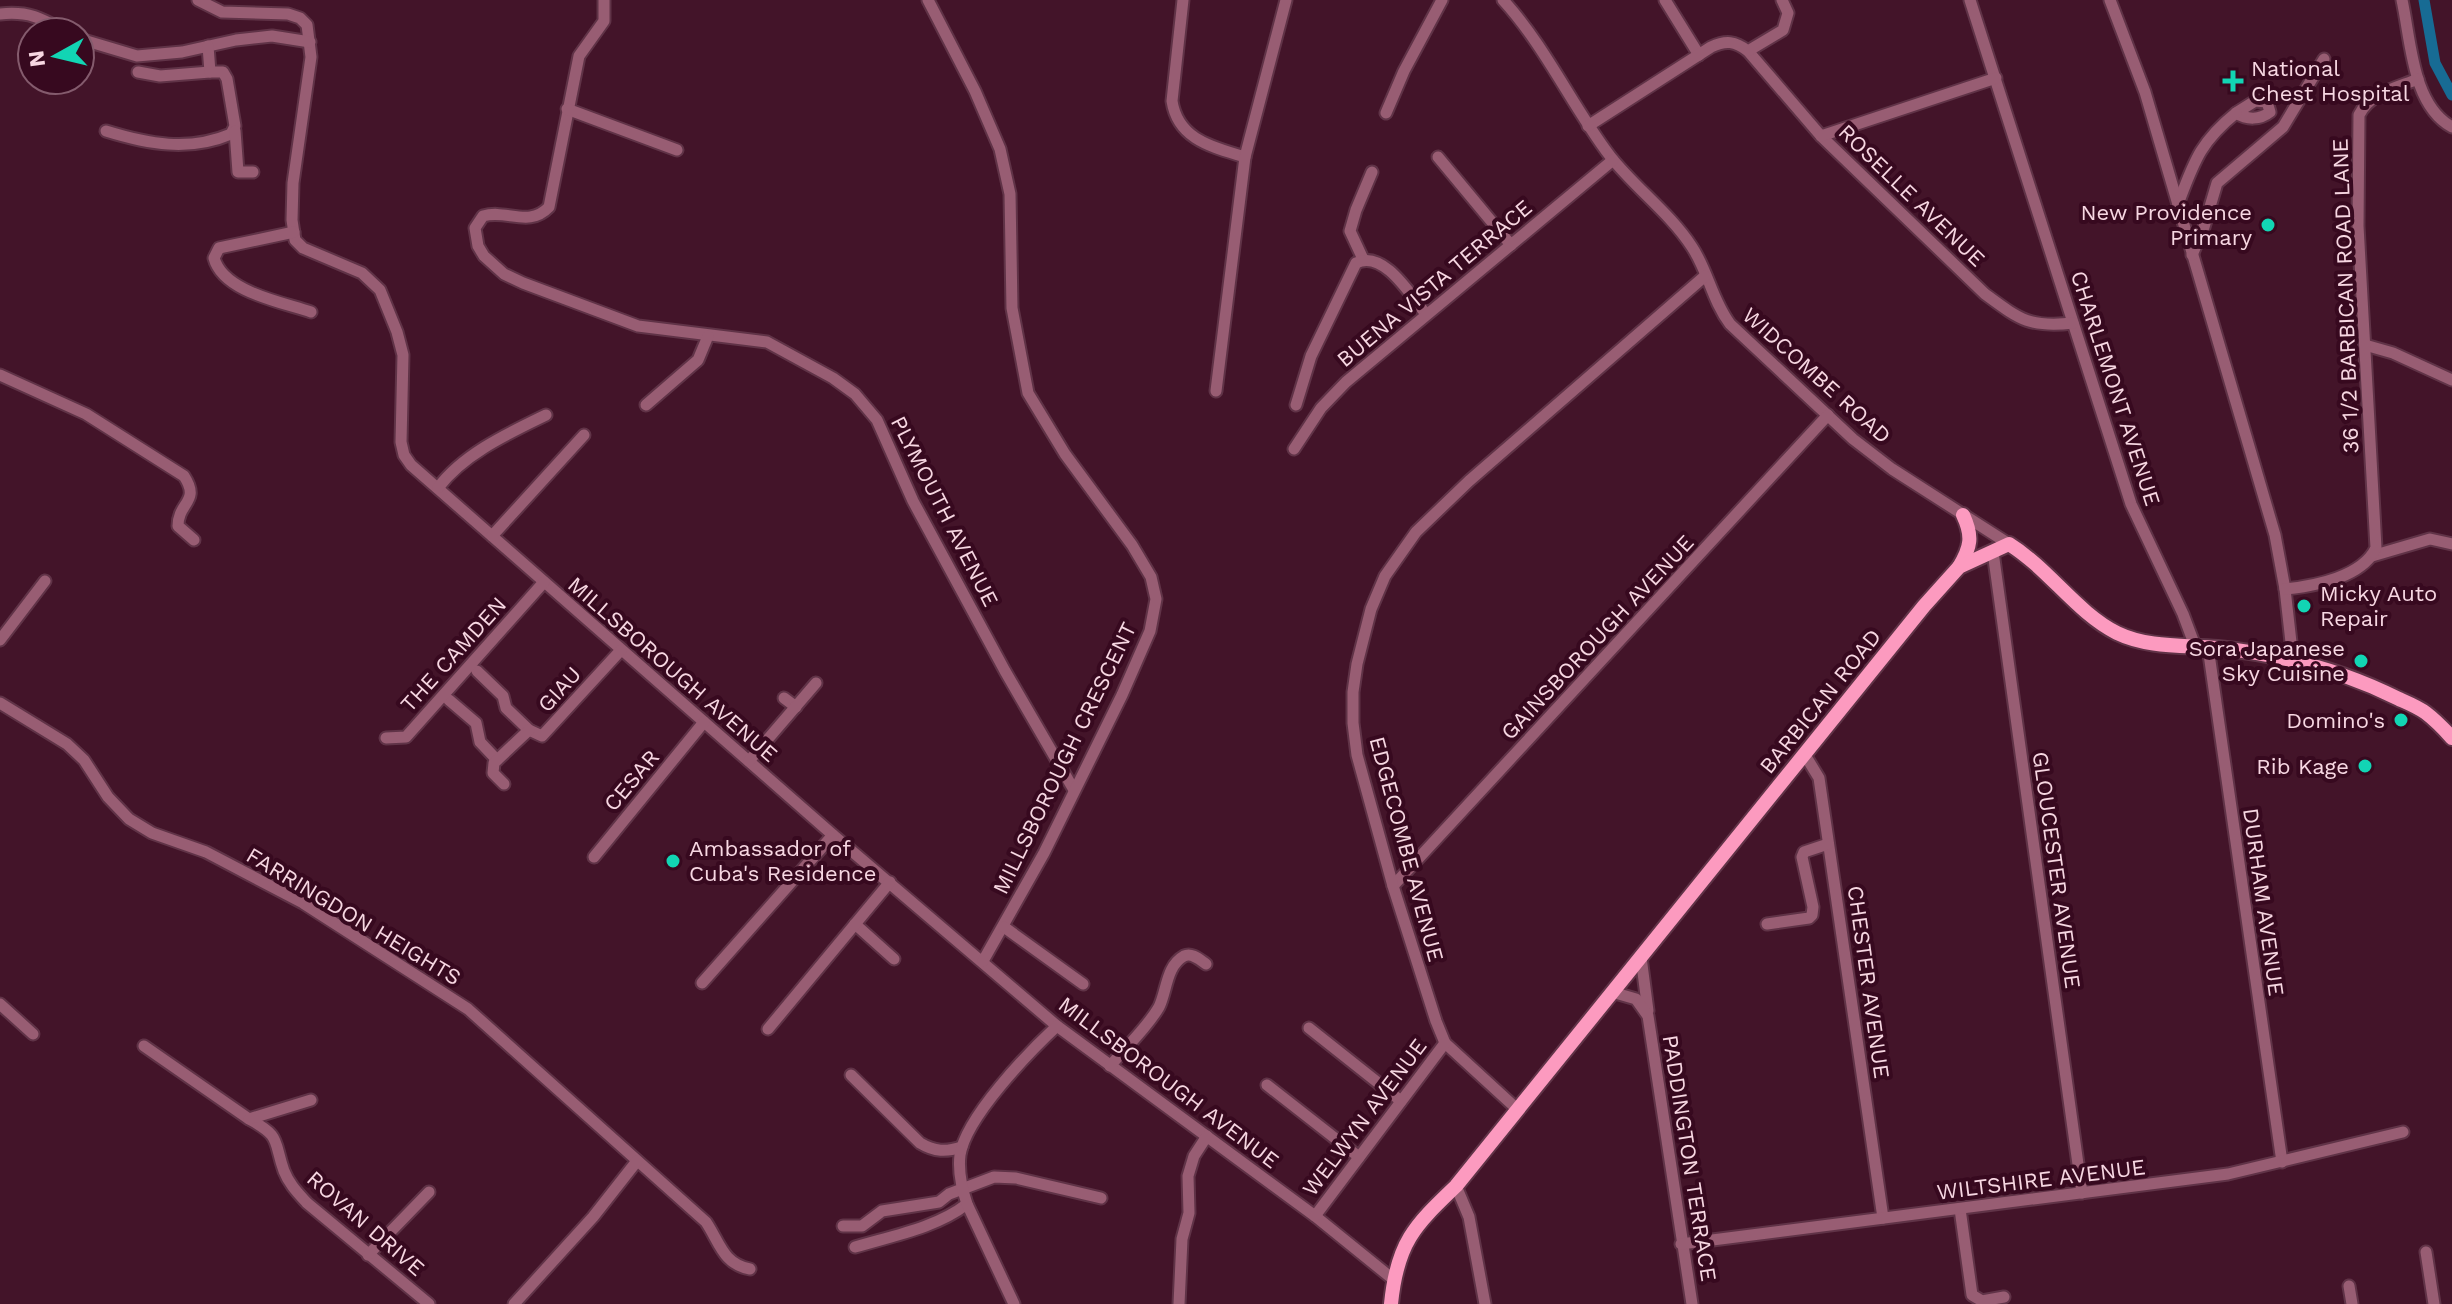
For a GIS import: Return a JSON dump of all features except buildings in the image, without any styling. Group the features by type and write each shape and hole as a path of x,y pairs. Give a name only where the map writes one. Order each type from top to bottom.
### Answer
{"main road":[{"path":"1959,567 1972,538 1963,515"},
{"path":"2009,544 2049,575 2087,613 2116,633 2164,645 2250,651 2293,660 2400,699 2424,711 2452,738"},
{"name":"BARBICAN ROAD","path":"1391,1304 1399,1259 1421,1219 1456,1186 1924,606 1959,567 2009,544"}],"street":[{"path":"198,0 222,12 280,14 300,18 307,25 310,42 309,83 293,183 294,232 219,248 214,258 222,272 241,288 311,312"},
{"name":"PLYMOUTH AVENUE","path":"604,0 604,21 579,56 549,207 533,218 498,214 483,216 475,228 478,246 484,256 504,274 638,326 767,342 833,378 868,407 957,584 1074,790"},
{"name":"MILLSBOROUGH CRESCENT","path":"928,0 975,91 1000,149 1010,194 1012,308 1028,393 1065,454 1132,545 1151,577 1156,599 1150,631 1044,853 983,961"},
{"path":"1183,0 1174,111 1195,139 1245,157"},
{"path":"1216,391 1245,157 1286,0"},
{"path":"1386,113 1404,71 1442,0"},
{"name":"WIDCOMBE ROAD","path":"1503,0 1536,40 1588,126 1613,160 1693,248 1719,310 1730,324 1853,439 1892,469 2009,544"},
{"path":"1665,0 1699,55"},
{"path":"1588,126 1711,47 1729,42 1748,51 1783,30 1788,13 1782,0"},
{"name":"CHARLEMONT AVENUE","path":"1970,0 2131,504 2201,646"},
{"path":"2110,0 2145,92 2275,535 2293,660"},
{"path":"2402,0 2418,79 2428,105 2438,120 2452,127"},
{"path":"0,14 22,12 35,16"},
{"path":"96,44 137,56 182,52 272,36 310,42"},
{"path":"208,46 210,66"},
{"name":"ROSELLE AVENUE","path":"1748,51 1821,136 1985,294 2030,322 2045,326 2073,323"},
{"path":"2192,255 2217,183 2283,127 2324,59"},
{"path":"138,72 160,76 210,66 226,74 238,172 253,172"},
{"path":"1821,136 1996,78"},
{"name":"36 1/2 BARBICAN ROAD LANE","path":"2374,552 2358,226 2359,115 2372,98 2418,79"},
{"path":"567,109 677,150"},
{"path":"2177,205 2199,151 2219,127 2236,113"},
{"path":"106,131 147,143 174,146 225,137 235,131"},
{"path":"1438,157 1511,245"},
{"name":"BUENA VISTA TERRACE","path":"1294,449 1332,396 1613,160"},
{"path":"1363,259 1350,231 1372,172"},
{"name":"MILLSBOROUGH AVENUE","path":"294,232 295,240 303,248 362,273 380,290 403,355 401,429 404,455 438,488 618,653 702,726 749,761 1057,1026 1315,1216 1394,1280"},
{"path":"1296,405 1311,356 1356,263 1363,259 1375,261 1391,272 1426,314"},
{"name":"EDGECOMBE AVENUE","path":"1517,1109 1445,1043 1424,985 1357,755 1353,723 1357,664 1371,609 1385,576 1416,532 1469,481 1705,276"},
{"path":"646,405 698,360 708,336"},
{"path":"2365,345 2393,353 2452,380"},
{"path":"0,375 86,414 184,476 191,487 190,500 178,515 178,526 194,540"},
{"path":"438,488 461,466 503,436 546,415"},
{"name":"GAINSBOROUGH AVENUE","path":"1393,886 1828,415"},
{"path":"492,536 584,435"},
{"path":"2285,589 2336,577 2367,562 2374,552 2430,539 2452,544"},
{"name":"GLOUCESTER AVENUE","path":"1993,552 2082,1193"},
{"path":"0,640 4,624 45,581"},
{"name":"THE CAMDEN","path":"386,738 406,737 544,582"},
{"name":"DURHAM AVENUE","path":"2201,646 2282,1162"},
{"name":"GIAU","path":"477,671 503,696 506,708 538,736 546,733 618,653"},
{"path":"749,761 796,707 800,693 816,683"},
{"path":"784,698 796,707"},
{"path":"449,700 476,723 480,742 497,760 492,767 493,773 504,784"},
{"name":"FARRINGDON HEIGHTS","path":"0,703 67,744 84,760 108,797 129,819 152,833 218,858 303,903 468,1009 706,1222 726,1257 736,1266 750,1269"},
{"name":"CESAR","path":"594,857 702,726"},
{"name":"GIAU","path":"497,760 529,730"},
{"name":"CHESTER AVENUE","path":"1805,755 1819,778 1883,1218"},
{"path":"702,983 833,835"},
{"path":"1767,924 1812,915 1802,857 1804,852 1828,844"},
{"path":"768,1029 890,882"},
{"path":"855,924 894,959"},
{"path":"1004,927 1083,984"},
{"path":"1110,1066 1159,1007 1170,974 1178,962 1186,955 1192,955 1206,964"},
{"path":"1641,957 1648,1016"},
{"name":"PADDINGTON TERRACE","path":"1612,992 1636,999 1648,1016 1692,1304"},
{"path":"0,1004 33,1034"},
{"path":"1014,1304 967,1204 960,1158 969,1130 1004,1082 1057,1026"},
{"path":"1309,1028 1401,1101"},
{"name":"WELWYN AVENUE","path":"1315,1216 1445,1043"},
{"name":"ROVAN DRIVE","path":"144,1046 267,1129 277,1139 284,1170 291,1184 307,1203 429,1304"},
{"path":"851,1075 920,1143 931,1150 947,1151 962,1147"},
{"path":"1267,1085 1359,1157"},
{"path":"249,1119 311,1100"},
{"name":"WILTSHIRE AVENUE","path":"1681,1244 2196,1179 2282,1162 2403,1132"},
{"path":"1179,1304 1182,1239 1189,1213 1188,1176 1194,1156 1207,1136"},
{"path":"514,1304 593,1217 637,1161"},
{"path":"843,1226 862,1226 882,1211 930,1204 983,1179 1016,1178 1101,1198"},
{"path":"1456,1186 1469,1217 1485,1304"},
{"path":"368,1255 429,1192"},
{"path":"855,1247 954,1215 967,1204"},
{"path":"1960,1209 1972,1295 1982,1301 2004,1297"},
{"path":"2426,1252 2434,1304"},
{"path":"2349,1286 2352,1304"}],"waterway":[{"path":"2424,0 2435,63 2452,95"}],"place":[{"name":"National Chest Hospital","path":"2233,81"},
{"name":"New Providence Primary","path":"2268,225"},
{"name":"Micky Auto Repair","path":"2304,606"},
{"name":"Sora Japanese Sky Cuisine","path":"2361,661"},
{"name":"Domino's","path":"2401,720"},
{"name":"Rib Kage","path":"2365,766"},
{"name":"Ambassador of Cuba's Residence","path":"673,861"}]}
